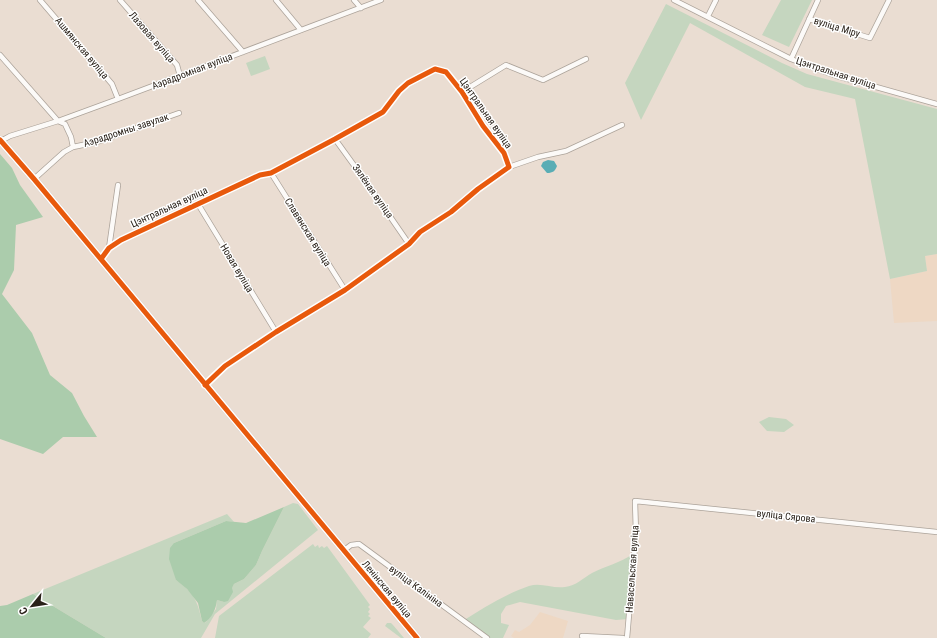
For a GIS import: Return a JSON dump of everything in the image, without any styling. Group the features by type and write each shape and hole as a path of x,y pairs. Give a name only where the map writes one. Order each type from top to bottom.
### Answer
{"main road":[{"path":"1,140 205,385"},
{"name":"Ленінская вуліца","path":"205,385 417,638"}],"street":[{"name":"Ашмянская вуліца","path":"40,0 112,84 118,99"},
{"name":"Лазовая вуліца","path":"120,0 177,66 180,76"},
{"path":"198,0 243,52"},
{"path":"276,0 301,30"},
{"path":"354,0 361,8"},
{"name":"Аэрадромная вуліца","path":"1,140 118,99 381,0"},
{"name":"Цэнтральная вуліца","path":"674,0 791,59 837,76 937,104"},
{"path":"708,16 716,0"},
{"path":"791,59 818,0"},
{"name":"вуліца Міру","path":"809,19 870,38 889,0"},
{"path":"0,55 58,121 65,124 71,137 73,147 64,152 34,179"},
{"path":"462,92 506,65 543,80 586,59"},
{"name":"Цэнтральная вуліца","path":"101,259 109,248 121,240 260,175 271,173 383,112 399,91 408,83 435,69 446,72 462,92 483,126 504,153 509,167"},
{"name":"Аэрадромны завулак","path":"73,147 97,142 179,113"},
{"path":"205,385 225,366 276,332 345,290 409,244 420,232 451,212 478,189 509,167 538,157 566,151 622,125"},
{"name":"Зялёная вуліца","path":"335,139 370,186 409,244"},
{"name":"Славянская вуліца","path":"271,173 345,290"},
{"path":"109,248 118,185"},
{"name":"Новая вуліца","path":"198,204 276,332"},
{"name":"вуліца Сярова","path":"635,501 937,532"},
{"name":"Навасельская вуліца","path":"627,638 636,533 635,501"},
{"name":"вуліца Калініна","path":"343,551 351,545 359,544 487,638"},
{"path":"582,636 623,638"}],"shaded area":[{"path":"937,254 937,321 894,323 890,279 927,271 925,256"},
{"path":"540,612 568,621 563,638 514,638 511,636 515,630 519,632 530,625"}],"green space":[{"path":"781,0 812,0 789,47 762,35"},
{"path":"666,4 782,63 807,74 937,109 937,254 925,256 927,271 890,279 855,99 805,87 690,23 641,120 625,83"},
{"path":"265,56 270,69 251,76 246,63"},
{"path":"0,154 12,168 20,185 43,217 16,225 14,270 2,294 32,333 50,375 72,393 97,437 63,437 43,454 0,439"},
{"path":"769,417 786,419 794,425 784,432 767,431 759,422"},
{"path":"293,503 298,504 318,530 215,614 201,638 106,638 33,594 227,514 234,522 226,521 174,543 176,580 191,593 204,623 216,609 217,600 224,602 234,584 244,579 256,565 284,507"},
{"path":"284,507 256,565 244,579 234,584 232,588 233,592 228,601 224,602 217,600 213,613 204,623 202,621 198,603 187,589 176,580 169,559 170,548 174,543 226,521 246,523"},
{"path":"313,544 315,547 318,545 319,548 322,546 324,548 327,546 370,605 368,607 370,609 368,612 370,614 368,616 371,618 363,627 371,634 368,638 215,638 219,616"},
{"path":"633,554 633,601 629,619 616,620 520,602 506,606 501,614 501,623 509,625 503,638 484,638 461,622 494,602 520,589 534,585 556,587 569,586 592,573 623,560"},
{"path":"33,594 106,638 0,638 0,606 7,605"},
{"path":"387,623 391,623 404,638 401,638 385,626"}],"water":[{"path":"548,160 554,161 557,166 551,173 547,173 541,166 543,162"}],"cycle path":[{"path":"101,259 109,248 121,240 260,175 271,173 383,112 399,91 408,83 435,69 446,72 462,92 483,126 504,153 509,167 478,189 451,212 420,232 409,244 345,290 276,332 225,366 205,385"},
{"path":"0,140 417,638"}]}
